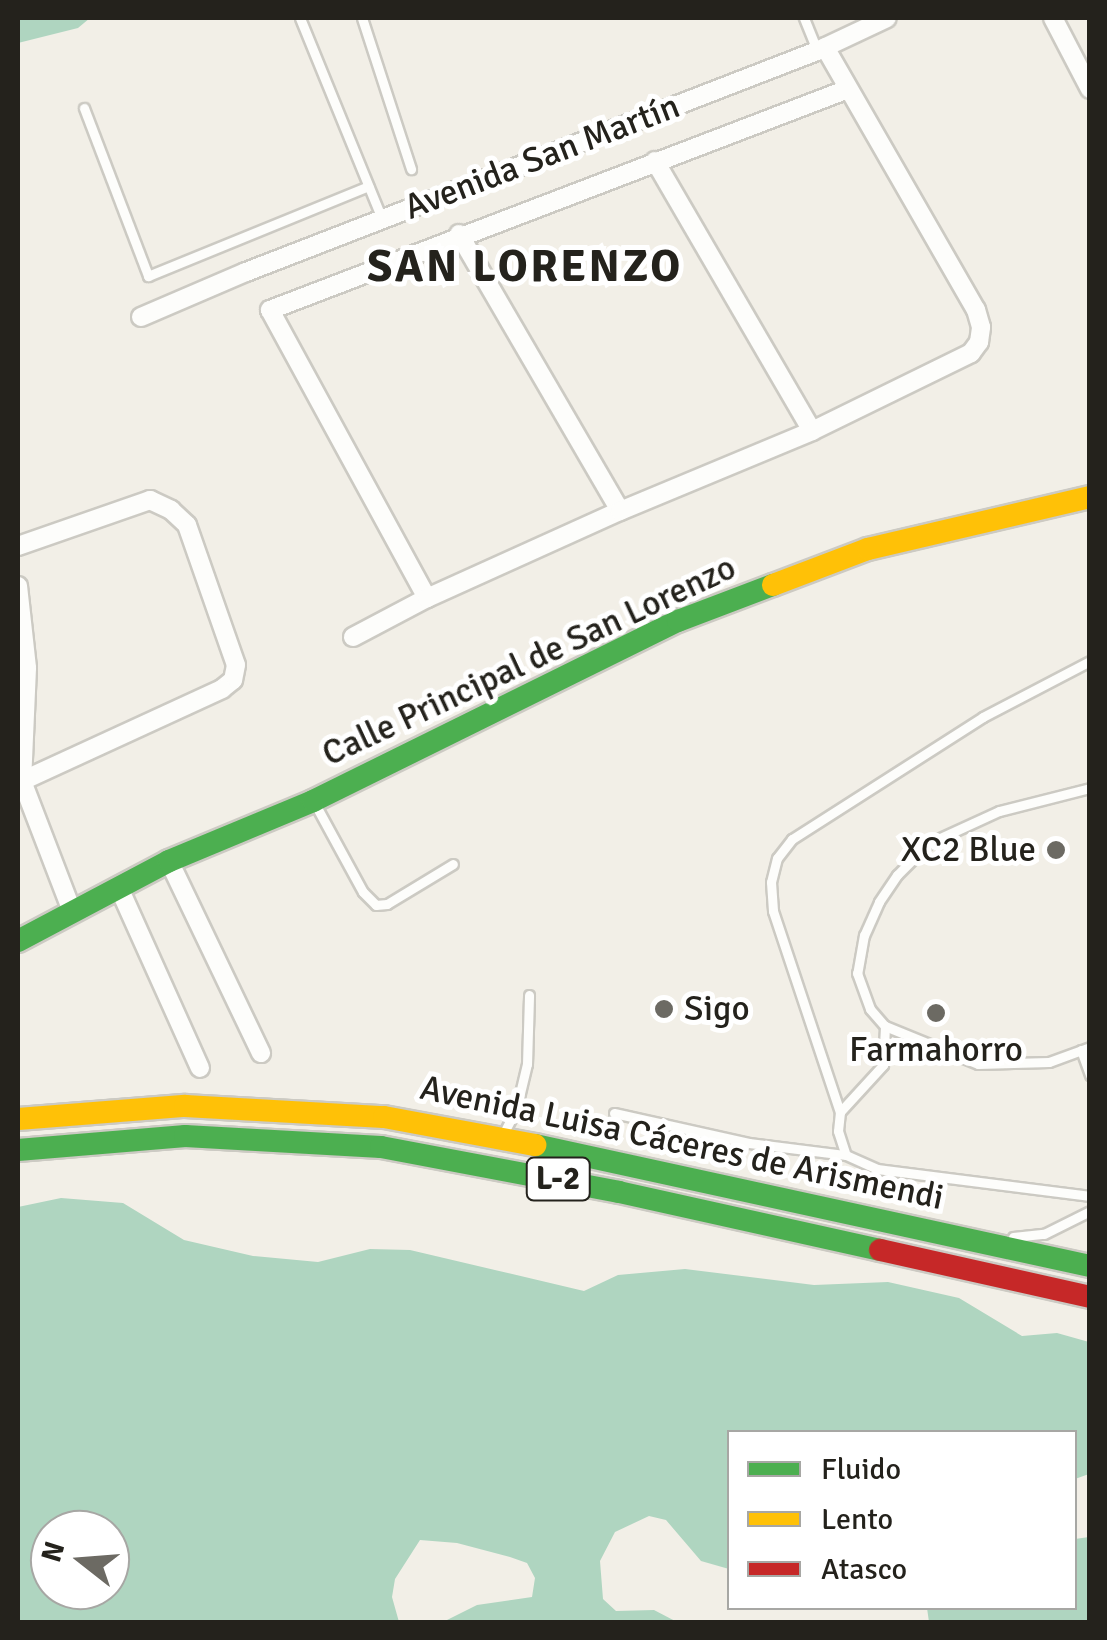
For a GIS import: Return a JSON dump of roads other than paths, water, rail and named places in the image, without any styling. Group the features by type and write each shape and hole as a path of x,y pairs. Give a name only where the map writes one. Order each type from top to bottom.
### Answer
{"main road":[{"name":"Calle Principal de San Lorenzo","path":"18,940 120,890 169,860 313,801 678,621 868,549 1090,497"},
{"name":"Avenida Luisa Cáceres de Arismendi","path":"18,1120 120,1108 259,1108 384,1117 501,1138 1090,1266"},
{"name":"Avenida Luisa Cáceres de Arismendi","path":"18,1150 185,1136 380,1147 619,1192 1090,1297"}],"street":[{"name":"Avenida San Martín","path":"141,317 821,49 887,18"},
{"path":"1054,18 1090,90"},
{"path":"353,637 426,598 812,431 956,364 979,342 981,327 964,287 821,49"},
{"path":"426,598 270,310 460,234 848,89"},
{"path":"655,161 812,431"},
{"path":"460,234 620,511"},
{"path":"18,546 150,500 172,510 187,524 236,665 233,680 222,689 20,782"},
{"path":"18,586 27,668 20,782 73,914"},
{"path":"169,860 261,1053"},
{"path":"120,890 200,1068"}],"lane":[{"path":"300,18 382,220"},
{"path":"362,18 411,169"},
{"path":"804,18 821,49"},
{"path":"84,108 148,276 368,186"},
{"path":"846,1155 838,1131 840,1112 773,911 771,882 777,858 792,839 983,717 1090,661"},
{"path":"1090,788 1048,796 959,826 930,843 897,875 878,902 858,958 860,988 885,1026 978,1064 1049,1062 1086,1049 1090,1075"},
{"path":"313,801 363,892 376,905 388,904 453,864"},
{"path":"501,1138 516,1110 527,1064 528,995"},
{"path":"840,1112 883,1065 885,1026"},
{"path":"614,1113 749,1143 846,1155 877,1169 1090,1196"},
{"path":"842,1211 1021,1238 1061,1227 1090,1211"}],"place":[{"name":"XC2 Blue","path":"1056,850"},
{"name":"Sigo","path":"664,1009"},
{"name":"Farmahorro","path":"936,1013"}],"district":[{"name":"SAN LORENZO","path":"525,267"}]}
